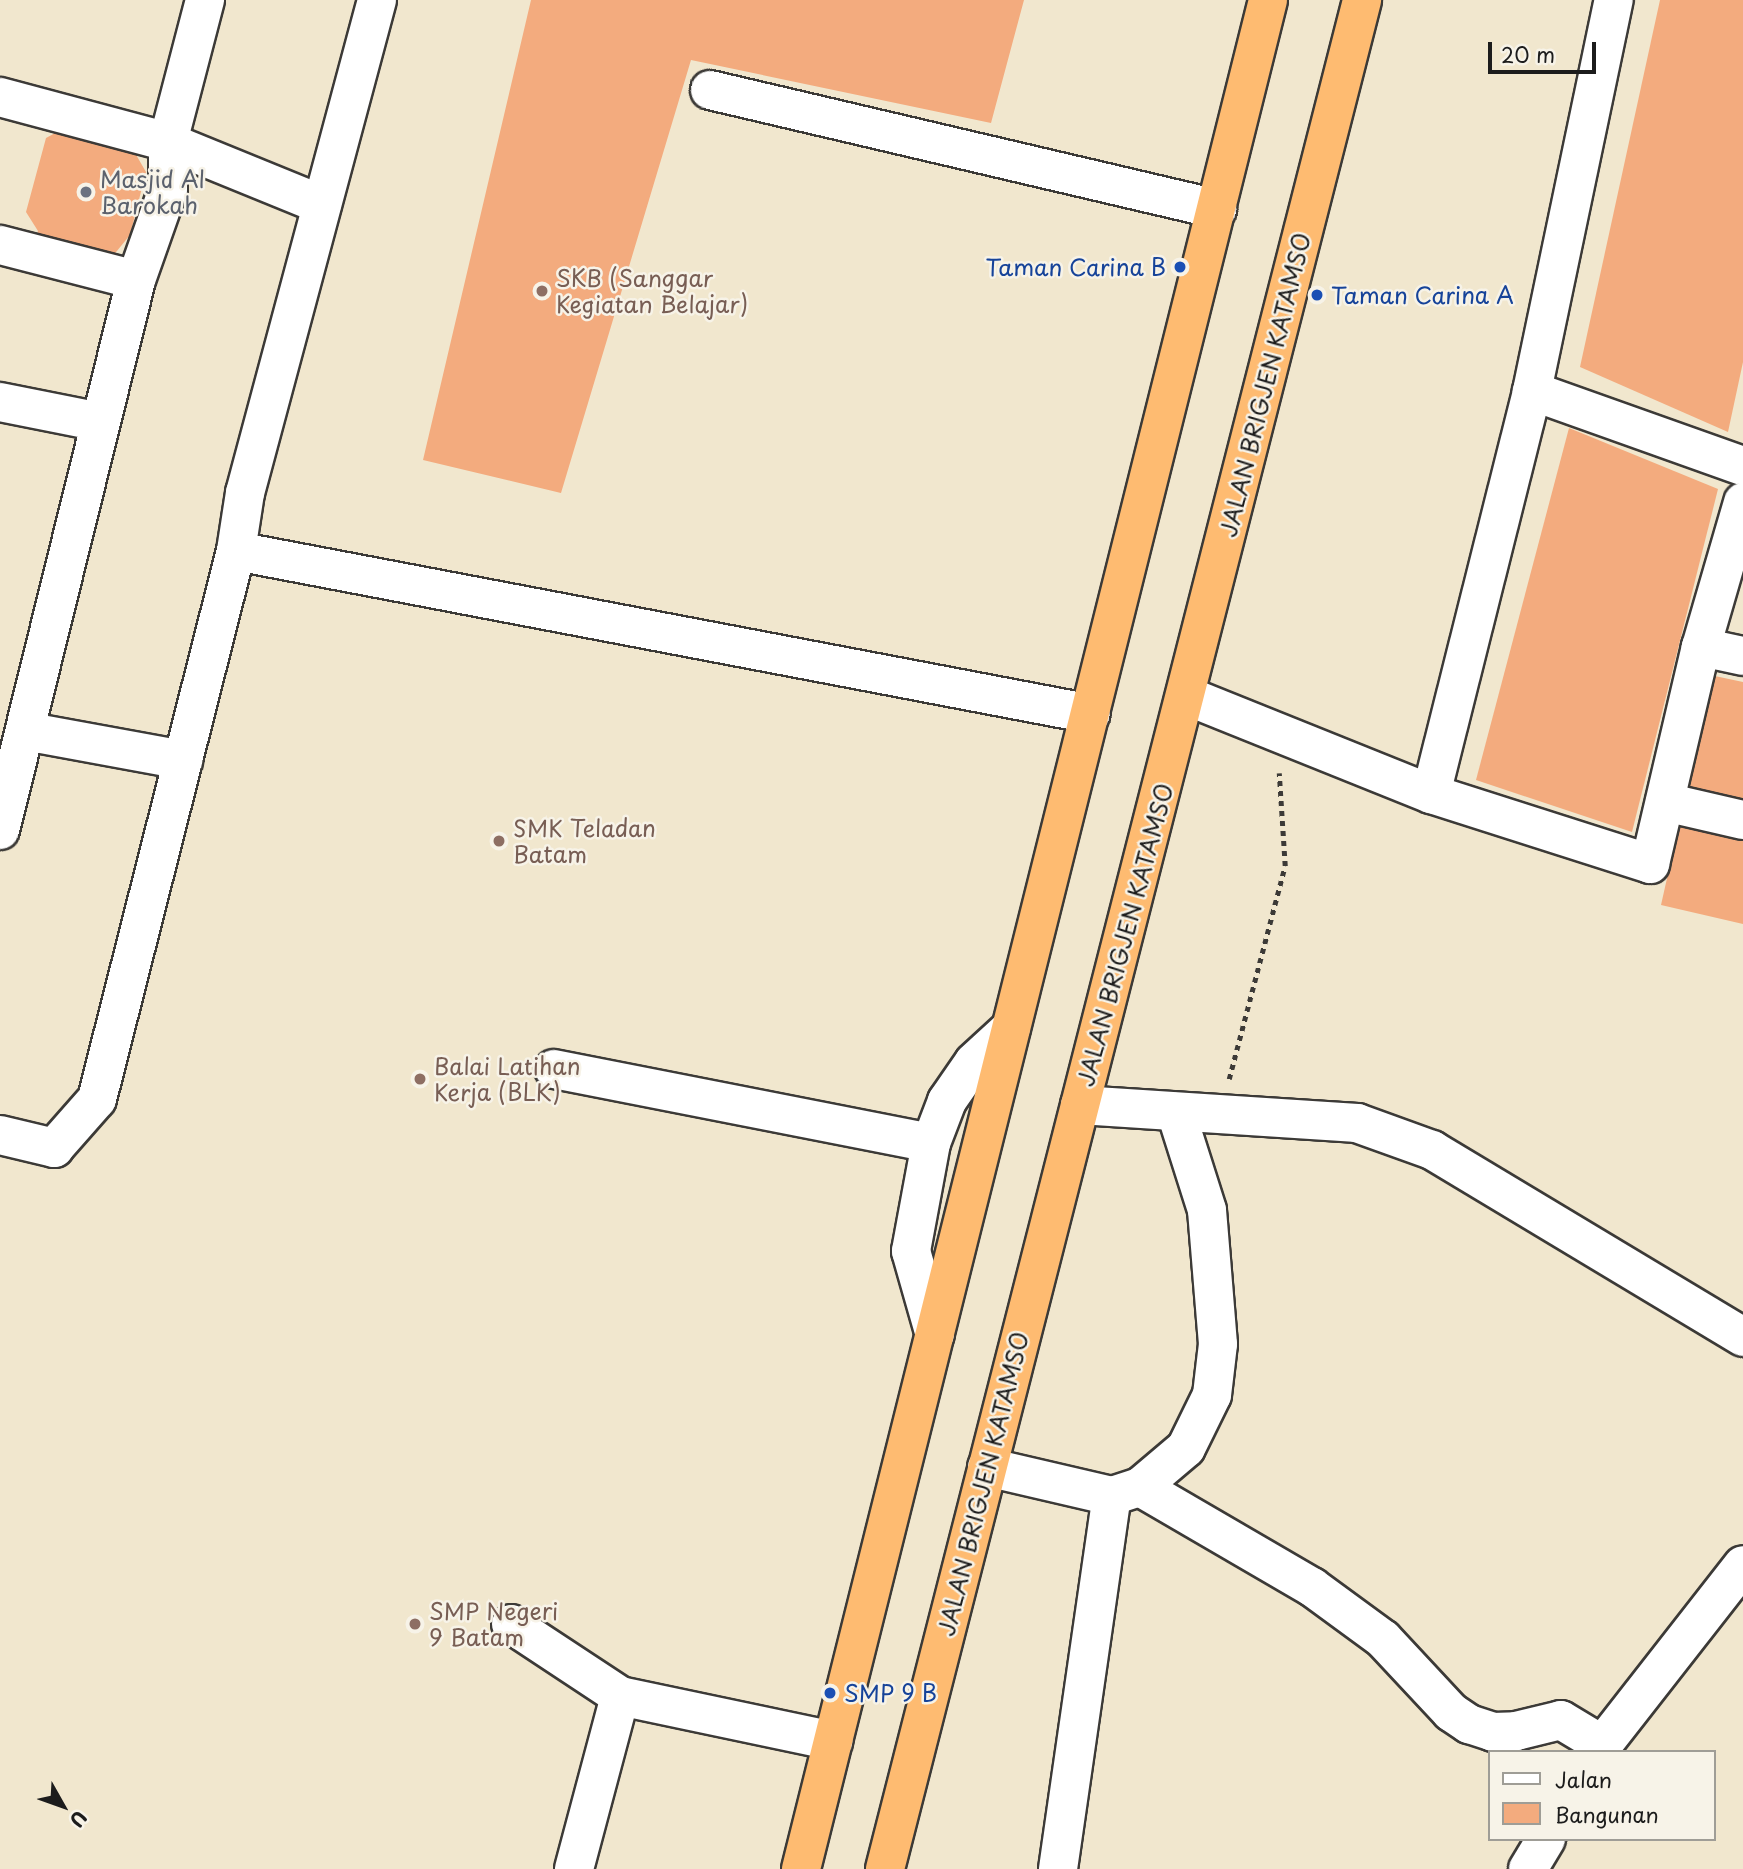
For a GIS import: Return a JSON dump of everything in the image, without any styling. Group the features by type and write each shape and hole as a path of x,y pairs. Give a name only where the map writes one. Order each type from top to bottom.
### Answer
{"highway":[{"path":"801,1869 1268,0"},
{"name":"JALAN BRIGJEN KATAMSO","path":"885,1869 1363,0"}],"street":[{"path":"1,822 136,281 168,189 168,142 205,0"},
{"path":"0,1135 54,1148 97,1099 236,551 245,493 377,0"},
{"path":"1431,794 1532,391 1614,0"},
{"path":"710,90 1217,209"},
{"path":"0,97 168,142 322,205"},
{"path":"0,245 136,281"},
{"path":"1532,391 1743,466"},
{"path":"0,402 100,422"},
{"path":"1187,696 1277,735 1431,794 1646,864 1655,855 1701,647 1743,502"},
{"path":"236,551 1091,714"},
{"path":"1701,647 1743,656"},
{"path":"25,731 183,760"},
{"path":"1665,802 1743,820"},
{"path":"935,1335 912,1251 931,1143 947,1101 974,1062 1011,1028"},
{"path":"554,1069 931,1143"},
{"path":"1080,1105 1357,1123 1432,1150 1743,1337"},
{"path":"1058,1869 1126,1492 1186,1448 1212,1395 1218,1344 1207,1210 1177,1112"},
{"path":"987,1467 1126,1492 1312,1587 1383,1639 1451,1712 1469,1724 1493,1732 1516,1731 1561,1720 1599,1748 1743,1565"},
{"path":"511,1624 620,1696 833,1741"},
{"path":"574,1869 620,1696"},
{"path":"1528,1869 1545,1841"}],"path":[{"path":"1220,1114 1284,866 1277,735"}],"building":[{"name":"SKB (Sanggar Kegiatan Belajar)","path":"531,0 1024,0 991,123 691,60 561,493 423,460"},
{"path":"1660,0 1743,0 1743,362 1728,432 1580,367"},
{"name":"Masjid Al Barokah","path":"70,125 127,139 146,172 130,235 103,268 31,249 38,231 26,212 46,138"},
{"path":"1569,428 1718,489 1632,832 1476,780"},
{"path":"1710,675 1743,682 1743,802 1685,790"},
{"path":"1679,825 1743,840 1743,924 1661,905"}],"place":[{"name":"Masjid Al Barokah","path":"86,192"},
{"name":"Taman Carina B","path":"1180,267"},
{"name":"SKB (Sanggar Kegiatan Belajar)","path":"542,291"},
{"name":"Taman Carina A","path":"1317,295"},
{"name":"SMK Teladan Batam","path":"499,841"},
{"name":"Balai Latihan Kerja (BLK)","path":"420,1079"},
{"name":"SMP Negeri 9 Batam","path":"415,1624"},
{"name":"SMP 9 B","path":"830,1693"}]}
